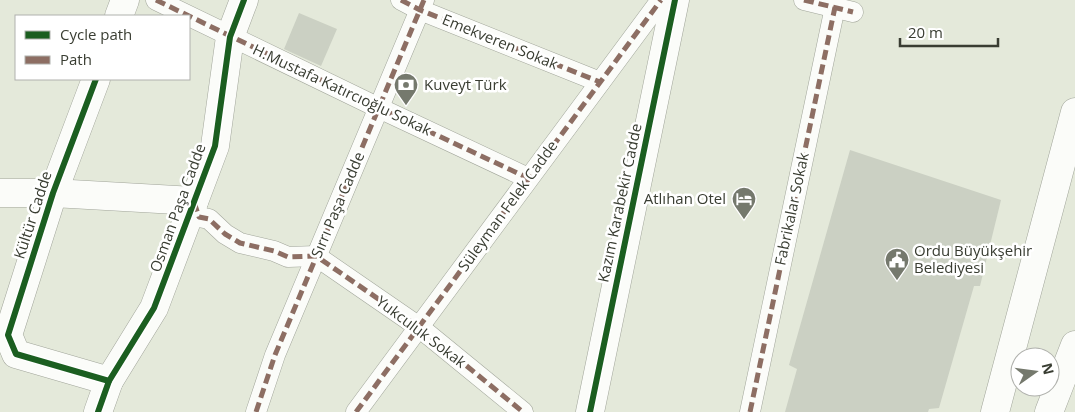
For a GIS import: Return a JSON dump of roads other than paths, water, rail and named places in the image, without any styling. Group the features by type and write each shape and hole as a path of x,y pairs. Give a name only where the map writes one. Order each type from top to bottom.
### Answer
{"main road":[{"path":"119,15 125,0"},
{"name":"Osman Paşa Cadde","path":"98,412 109,381 154,308 215,146 230,37 244,0"},
{"name":"Kazım Karabekir Cadde","path":"590,412 675,0"},
{"name":"Kültür Cadde","path":"96,80 53,193 8,335 16,354 109,381"},
{"path":"995,412 1075,112"},
{"path":"0,193 53,193 194,201"},
{"path":"1049,412 1075,345"}],"street":[{"name":"H.Mustafa Katırcıoğlu Sokak","path":"156,0 186,15"},
{"name":"Emekveren Sokak","path":"401,0 422,5 600,82"},
{"name":"Süleyman Felek Cadde","path":"356,412 660,0"},
{"name":"Fabrikalar Sokak","path":"750,412 844,9 804,0"},
{"name":"Sırrı Paşa Cadde","path":"256,412 275,355 422,5"},
{"name":"H.Mustafa Katırcıoğlu Sokak","path":"190,17 528,178"},
{"path":"194,201 199,217 209,219 225,234 240,243 288,256 316,256"},
{"name":"Yukculuk Sokak","path":"316,256 419,327 523,412"}],"place":[{"name":"Kuveyt Türk","path":"406,106"},
{"name":"Atlıhan Otel","path":"744,220"},
{"name":"Ordu Büyükşehir Belediyesi","path":"897,281"}]}
